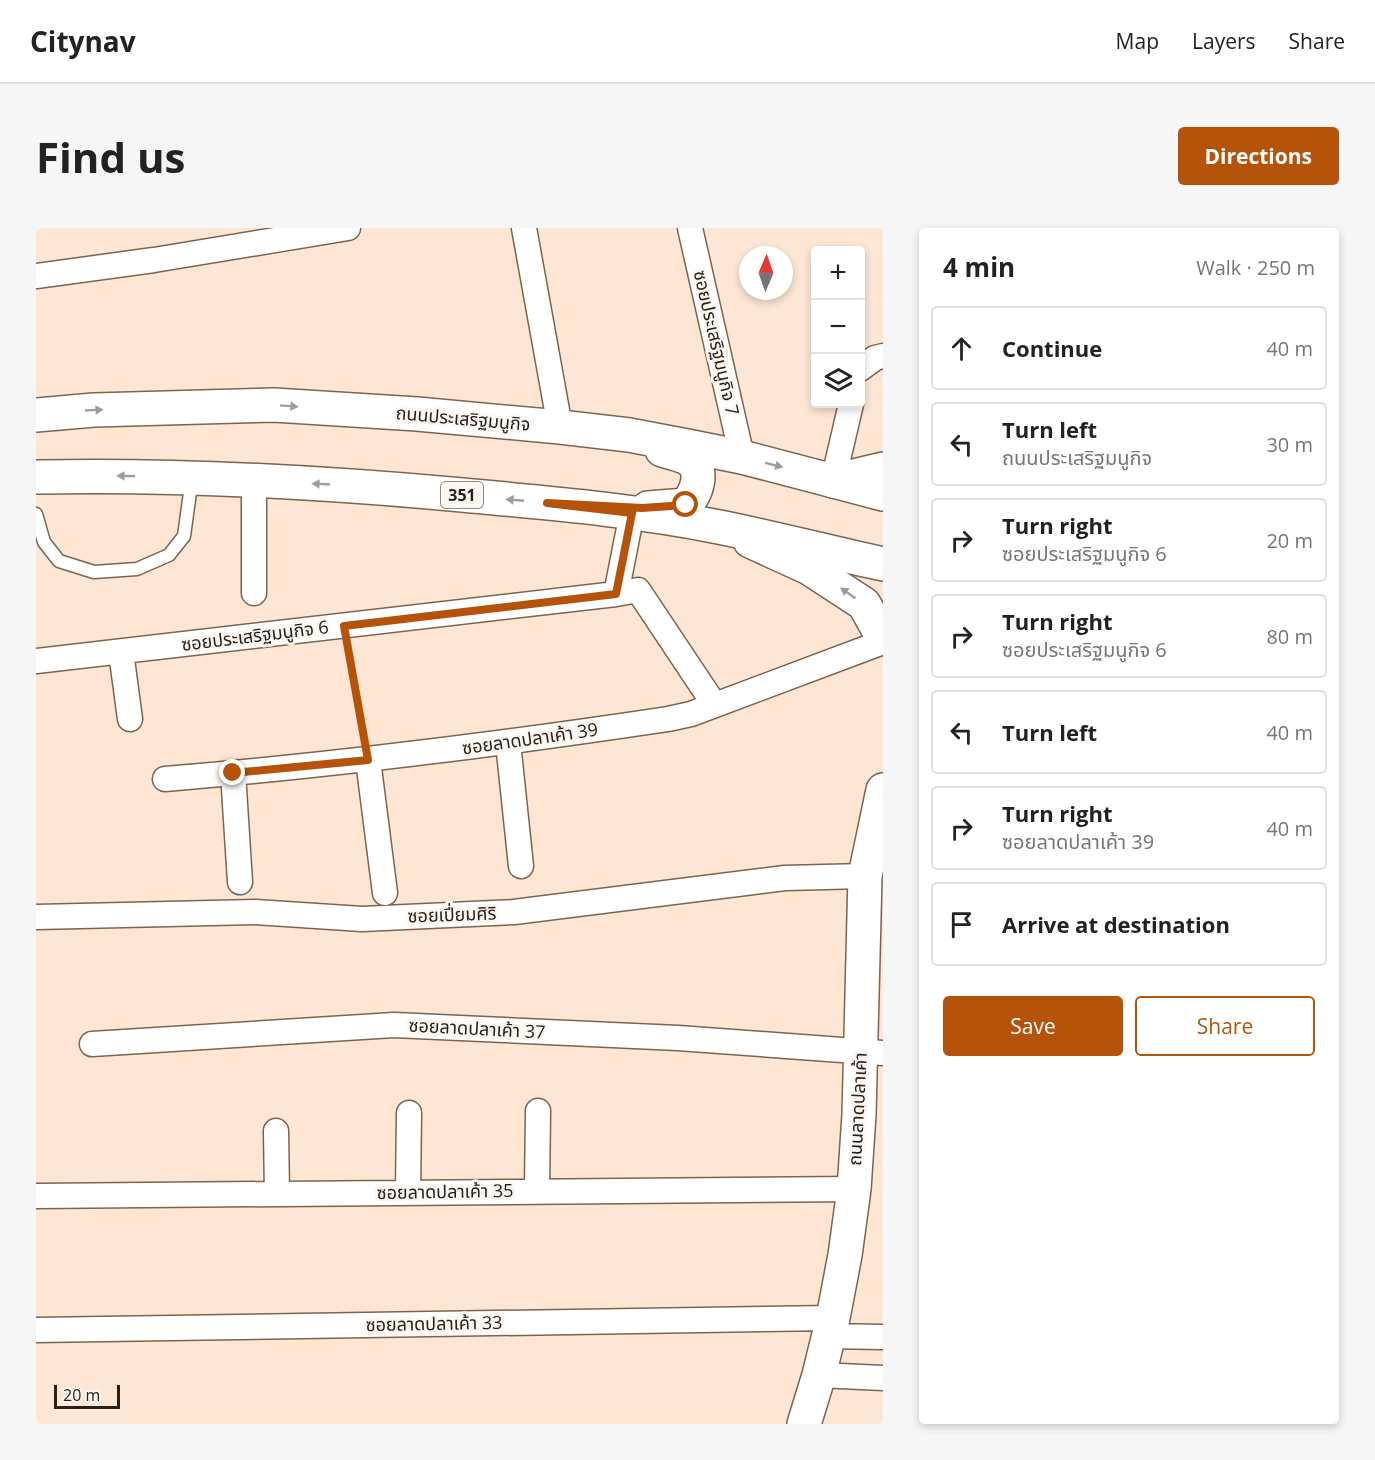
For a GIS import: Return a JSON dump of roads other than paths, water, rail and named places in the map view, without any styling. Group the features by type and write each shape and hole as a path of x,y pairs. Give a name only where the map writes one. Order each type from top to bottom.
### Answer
{"main road":[{"name":"ถนนประเสริฐมนูกิจ","path":"36,415 94,410 274,405 417,414 629,435 742,457 869,486"},
{"path":"547,503 642,508 674,507 686,505 694,496 699,480 693,463 686,457 569,428"},
{"name":"351","path":"36,477 192,477 254,480 354,486 547,503 632,513 718,527 883,564"},
{"path":"718,527 809,568 840,587 864,604 883,640"},
{"name":"ถนนลาดปลาเค้า","path":"804,1424 819,1375 845,1255 872,1053 873,911 865,876 883,790"}],"street":[{"path":"36,276 153,260 348,228"},
{"path":"524,228 569,428"},
{"name":"ซอยประเสริฐมนูกิจ 7","path":"690,228 742,457"},
{"path":"865,366 875,358 883,356"},
{"path":"853,408 869,486"},
{"path":"254,480 254,593"},
{"path":"616,594 632,513"},
{"name":"ซอยประเสริฐมนูกิจ 6","path":"36,661 638,590 714,704"},
{"name":"ซอยลาดปลาเค้า 39","path":"165,778 368,760 508,743 668,719 691,714 883,640"},
{"path":"121,652 130,719"},
{"path":"508,743 521,866"},
{"path":"368,760 385,893"},
{"path":"233,773 240,882"},
{"name":"ซอยเปี่ยมศิริ","path":"36,917 255,912 362,919 502,913 785,878 865,876"},
{"name":"ซอยลาดปลาเค้า 37","path":"92,1044 394,1025 678,1038 872,1053"},
{"path":"537,1190 538,1112"},
{"path":"408,1192 409,1113"},
{"path":"276,1131 277,1194"},
{"name":"ซอยลาดปลาเค้า 35","path":"36,1196 854,1189"},
{"name":"ซอยลาดปลาเค้า 33","path":"36,1330 830,1327 883,1337"},
{"path":"819,1375 883,1378"}],"lane":[{"path":"36,514 44,542 59,561 94,572 137,569 169,555 184,536 192,477"}]}
